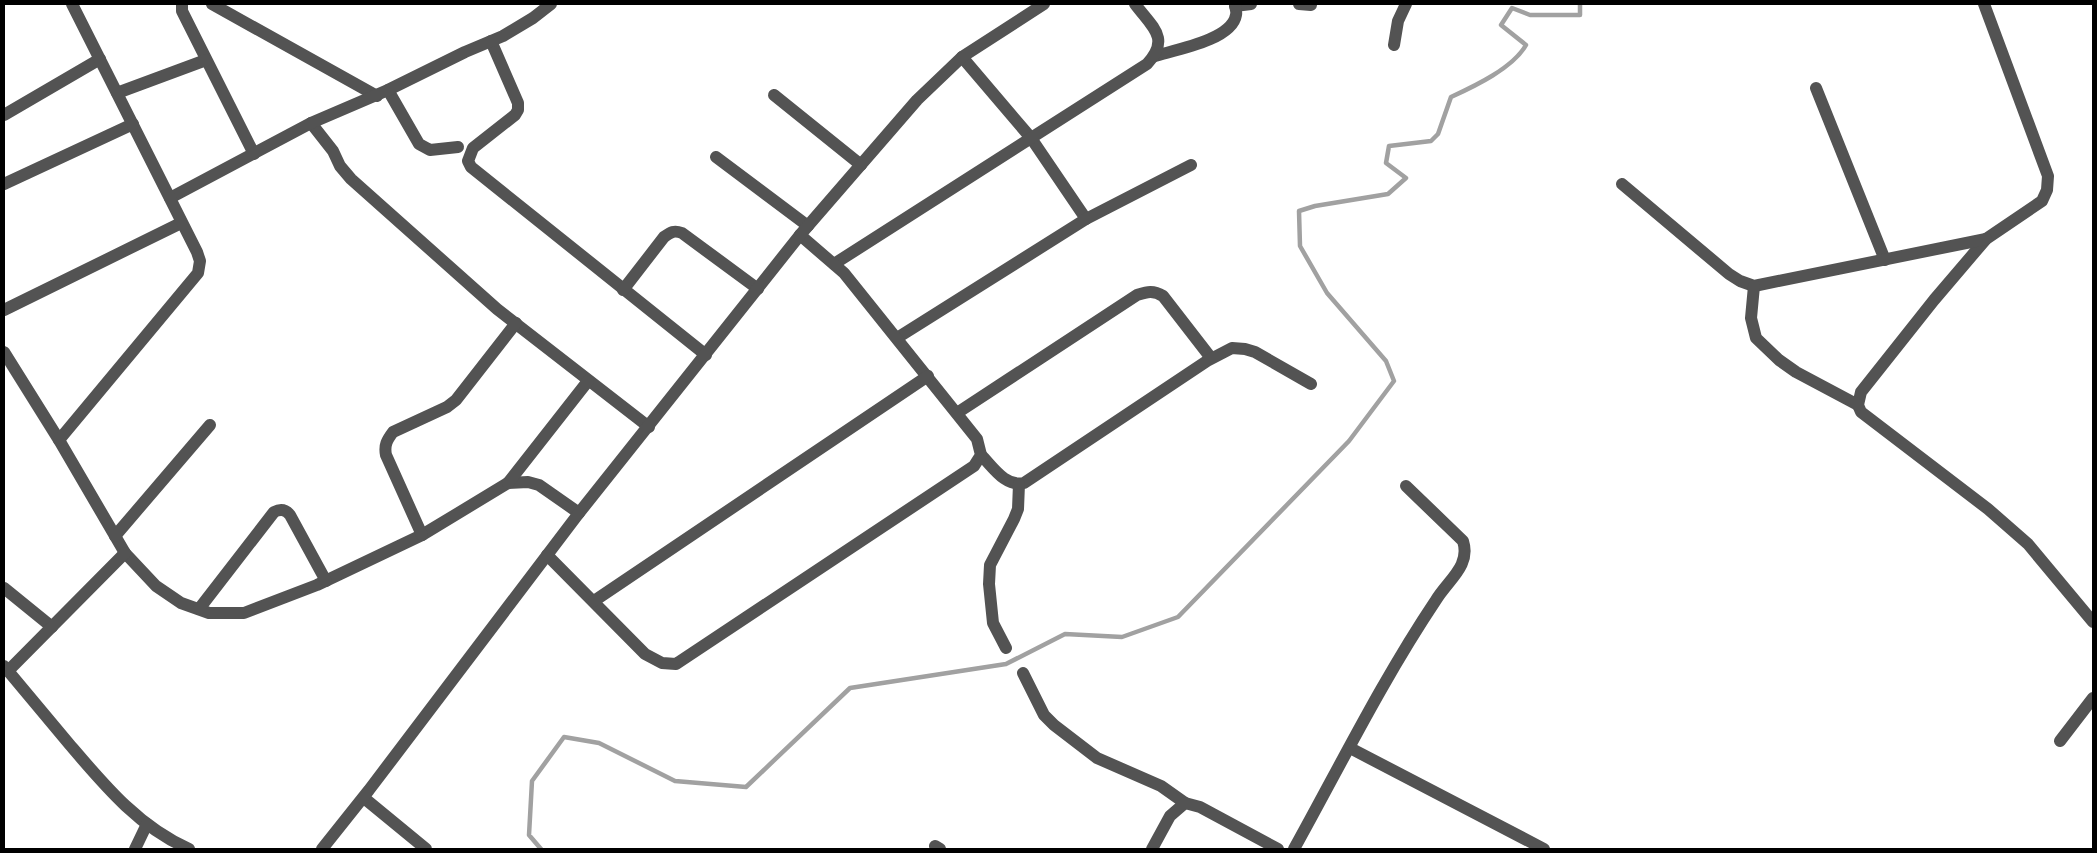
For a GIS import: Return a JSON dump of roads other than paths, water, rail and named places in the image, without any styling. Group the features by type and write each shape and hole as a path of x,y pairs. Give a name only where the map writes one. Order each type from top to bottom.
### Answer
{"street":[{"path":"59,440 198,273 200,260 72,4"},
{"path":"182,4 182,11 254,154"},
{"path":"212,4 382,93 419,144 430,150 458,147"},
{"path":"170,198 311,124 503,36 533,18 551,4"},
{"path":"322,849 364,798 579,512 649,427 804,231 917,100 962,57 1044,4"},
{"path":"834,264 1148,64 1155,56 1160,44 1157,33 1135,4"},
{"path":"1155,56 1212,39 1224,32 1232,24 1236,16 1235,5 1251,4"},
{"path":"1394,45 1398,21 1406,4"},
{"path":"1984,4 2048,176 2047,190 2042,201 1986,238 1861,392 1858,405 1861,412 1988,509 2028,544 2093,622"},
{"path":"491,41 518,103 518,110 515,115 473,148 468,161 471,167 706,355"},
{"path":"962,57 1031,138 1086,219"},
{"path":"4,115 100,58"},
{"path":"117,93 206,60"},
{"path":"1816,88 1885,260"},
{"path":"774,95 861,165"},
{"path":"4,184 133,124"},
{"path":"311,124 333,151 340,166 351,179 497,309 649,427"},
{"path":"716,157 804,231 844,273 977,438 981,455 1011,484 1024,483 1211,358 1232,348 1255,352 1311,384"},
{"path":"897,338 1086,219 1191,165"},
{"path":"1622,184 1729,274 1740,281 1754,286 1986,238"},
{"path":"4,310 181,223"},
{"path":"623,290 664,237 670,232 676,231 682,233 758,289"},
{"path":"1754,286 1751,318 1756,338 1779,360 1796,372 1858,405"},
{"path":"957,413 1137,295 1149,292 1156,292 1163,296 1211,358"},
{"path":"422,535 386,455 384,447 387,439 393,432 447,407 456,400 516,323"},
{"path":"4,352 59,440 125,553 156,586 181,603 209,613 244,613 326,581 422,535 508,483 588,381"},
{"path":"594,601 928,376"},
{"path":"116,536 210,425"},
{"path":"547,555 645,654 662,664 676,664 974,466 981,455"},
{"path":"508,483 528,482 539,485 579,512"},
{"path":"1006,648 993,623 990,602 990,565 1018,509 1019,484"},
{"path":"1294,849 1411,639 1437,598 1464,561 1466,551 1463,541 1406,486"},
{"path":"199,609 274,512 280,510 290,515 326,581"},
{"path":"125,553 52,627 6,668 93,772 128,810 168,840 189,849"},
{"path":"4,588 52,627"},
{"path":"1023,673 1044,715 1097,758 1122,771 1162,786 1185,803 1200,807 1278,849"},
{"path":"2060,741 2093,698"},
{"path":"1350,748 1544,849"},
{"path":"364,798 426,849"},
{"path":"1152,849 1170,816 1185,803"},
{"path":"135,849 147,824"}],"waterway":[{"path":"541,849 529,835 532,781 564,737 599,743 675,781 746,787 850,688 1006,664 1065,634 1122,637 1178,617 1349,441 1394,381 1386,361 1327,293 1300,246 1299,211 1315,206 1388,194 1406,178 1386,163 1389,146 1431,141 1438,134 1451,97 1493,76 1512,61 1526,45 1501,25 1512,8 1530,15 1580,15 1580,4"}]}
